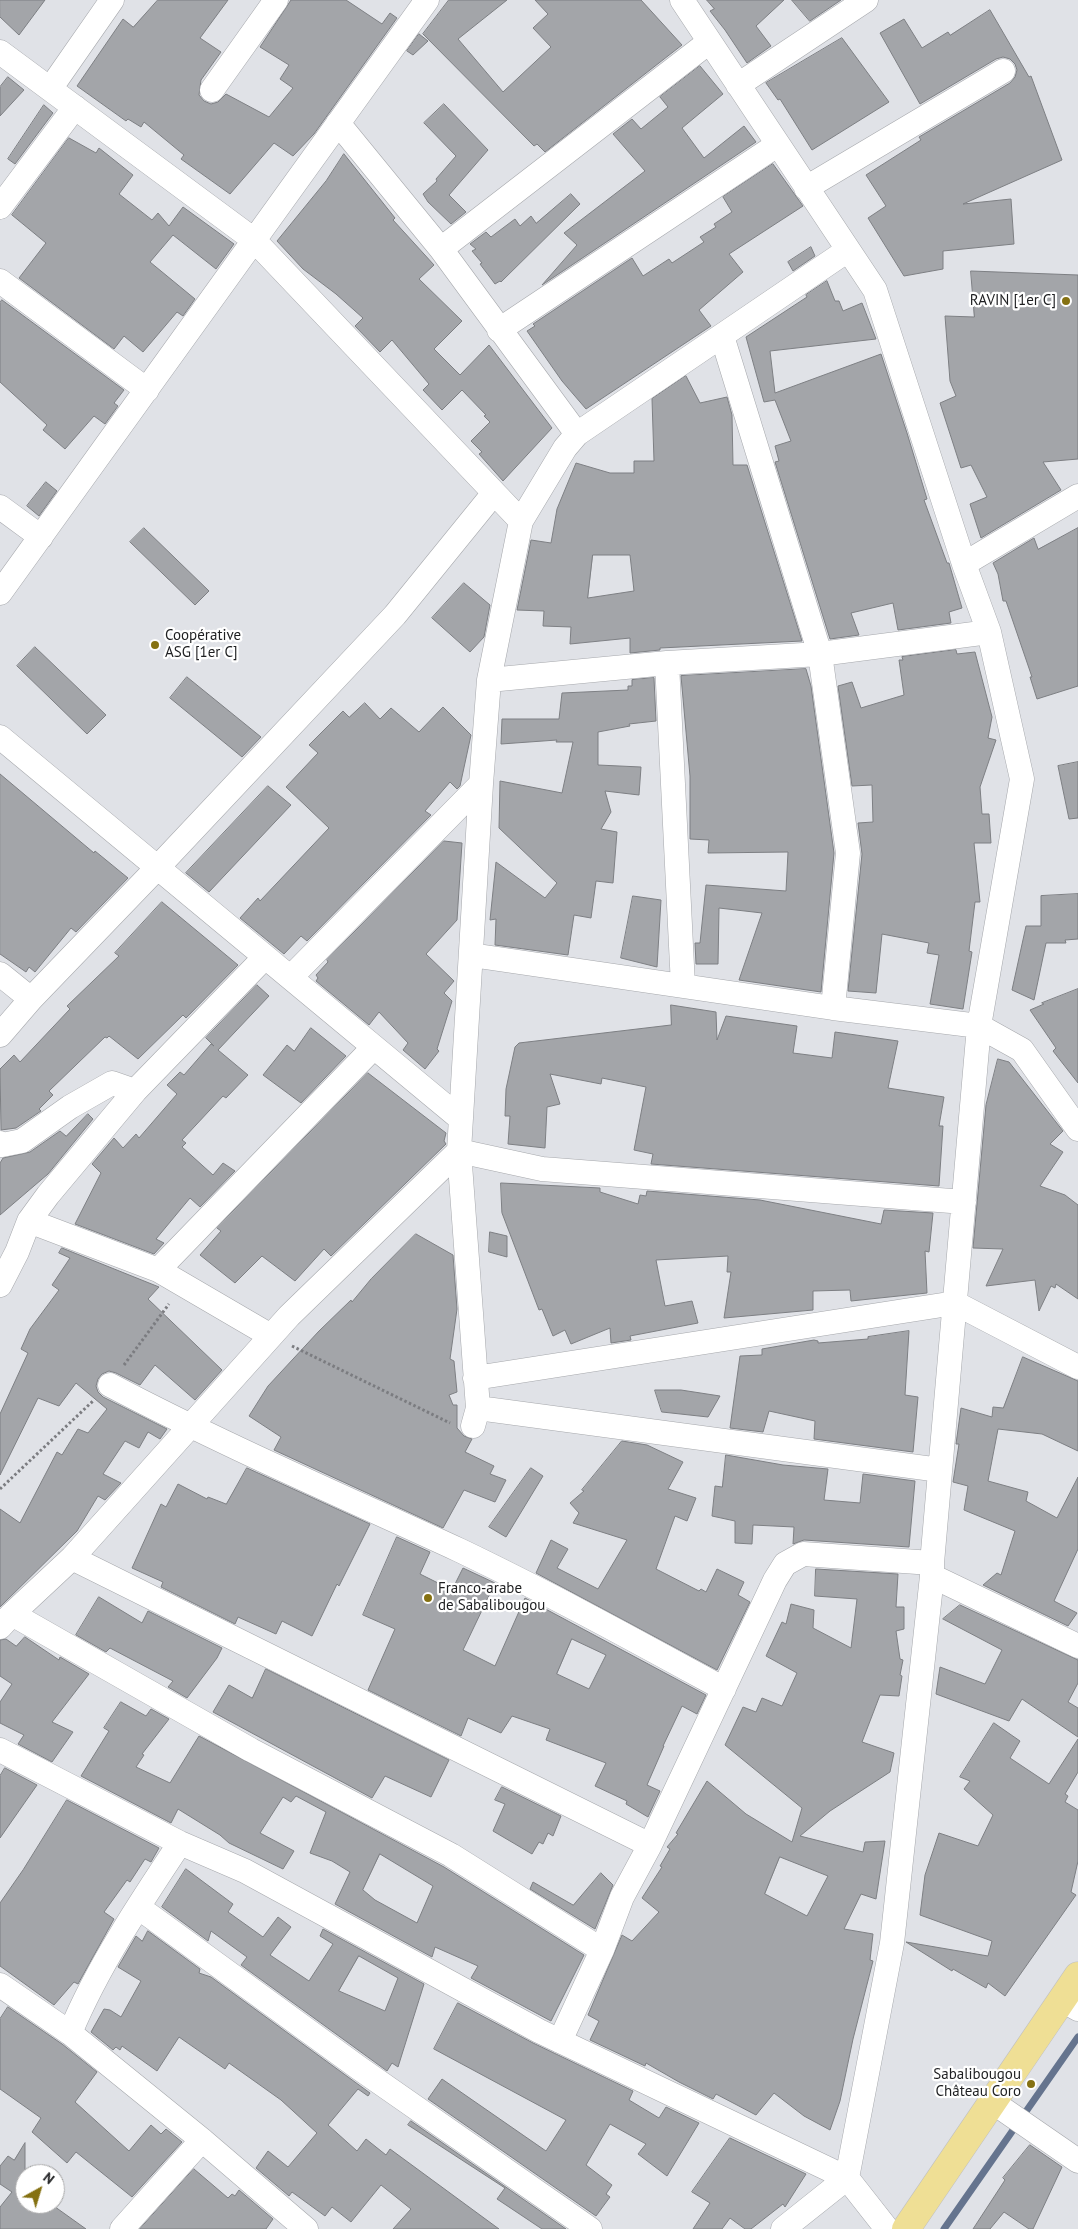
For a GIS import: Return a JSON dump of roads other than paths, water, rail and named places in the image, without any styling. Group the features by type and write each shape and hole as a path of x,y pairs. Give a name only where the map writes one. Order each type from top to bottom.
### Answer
{"main road":[{"path":"906,2229 994,2103 1070,2005 1078,1976"}],"street":[{"path":"50,89 112,0"},
{"path":"212,90 276,0"},
{"path":"0,594 427,0"},
{"path":"682,0 875,290 964,564 989,632 1022,779 979,1026 932,1570 892,1943 847,2178 783,2229"},
{"path":"738,86 866,0"},
{"path":"441,249 709,42"},
{"path":"0,52 254,240 522,521"},
{"path":"806,188 1003,71"},
{"path":"0,207 74,107"},
{"path":"338,123 441,249 577,434"},
{"path":"499,330 777,145"},
{"path":"848,250 577,434 565,448 522,521 489,680 459,1151 476,1417 940,1470"},
{"path":"0,281 147,390"},
{"path":"722,336 820,654 848,853 833,1008"},
{"path":"0,1035 31,999 395,615 494,492"},
{"path":"964,564 1078,496"},
{"path":"0,507 41,537"},
{"path":"489,680 667,663 820,654 989,632"},
{"path":"667,663 683,986"},
{"path":"0,736 461,1119"},
{"path":"290,977 481,784"},
{"path":"471,955 833,1008 979,1026 1022,1050 1078,1129"},
{"path":"0,1285 9,1253 29,1221 135,1092 265,957"},
{"path":"0,974 31,999"},
{"path":"158,1270 374,1047"},
{"path":"0,1143 2,1145 22,1141 70,1107 112,1082 135,1092"},
{"path":"459,1151 542,1169 964,1202"},
{"path":"459,1151 289,1316 72,1558 6,1620 451,1855 602,1950"},
{"path":"29,1221 158,1270 271,1336"},
{"path":"475,1378 955,1303 1078,1367"},
{"path":"110,1385 190,1427 460,1551 561,1601 724,1689"},
{"path":"560,2041 602,1950 622,1897 650,1845 775,1580 785,1564 803,1554 932,1570 1076,1643"},
{"path":"72,1558 650,1845"},
{"path":"0,1750 180,1843 245,1871 560,2041 847,2178 887,2229"},
{"path":"70,2032 83,2000 138,1907 180,1843"},
{"path":"138,1907 359,2068 590,2229"},
{"path":"0,1985 70,2032 202,2140 291,2224"},
{"path":"994,2103 1078,2161"},
{"path":"122,2229 202,2140"}],"waterway":[{"path":"944,2229 1078,2037"}],"place":[{"name":"RAVIN [1er C]","path":"1066,301"},
{"name":"Coopérative ASG [1er C]","path":"155,645"},
{"name":"Franco-arabe de Sabalibougou","path":"428,1598"},
{"name":"Sabalibougou Château Coro","path":"1031,2084"}]}
